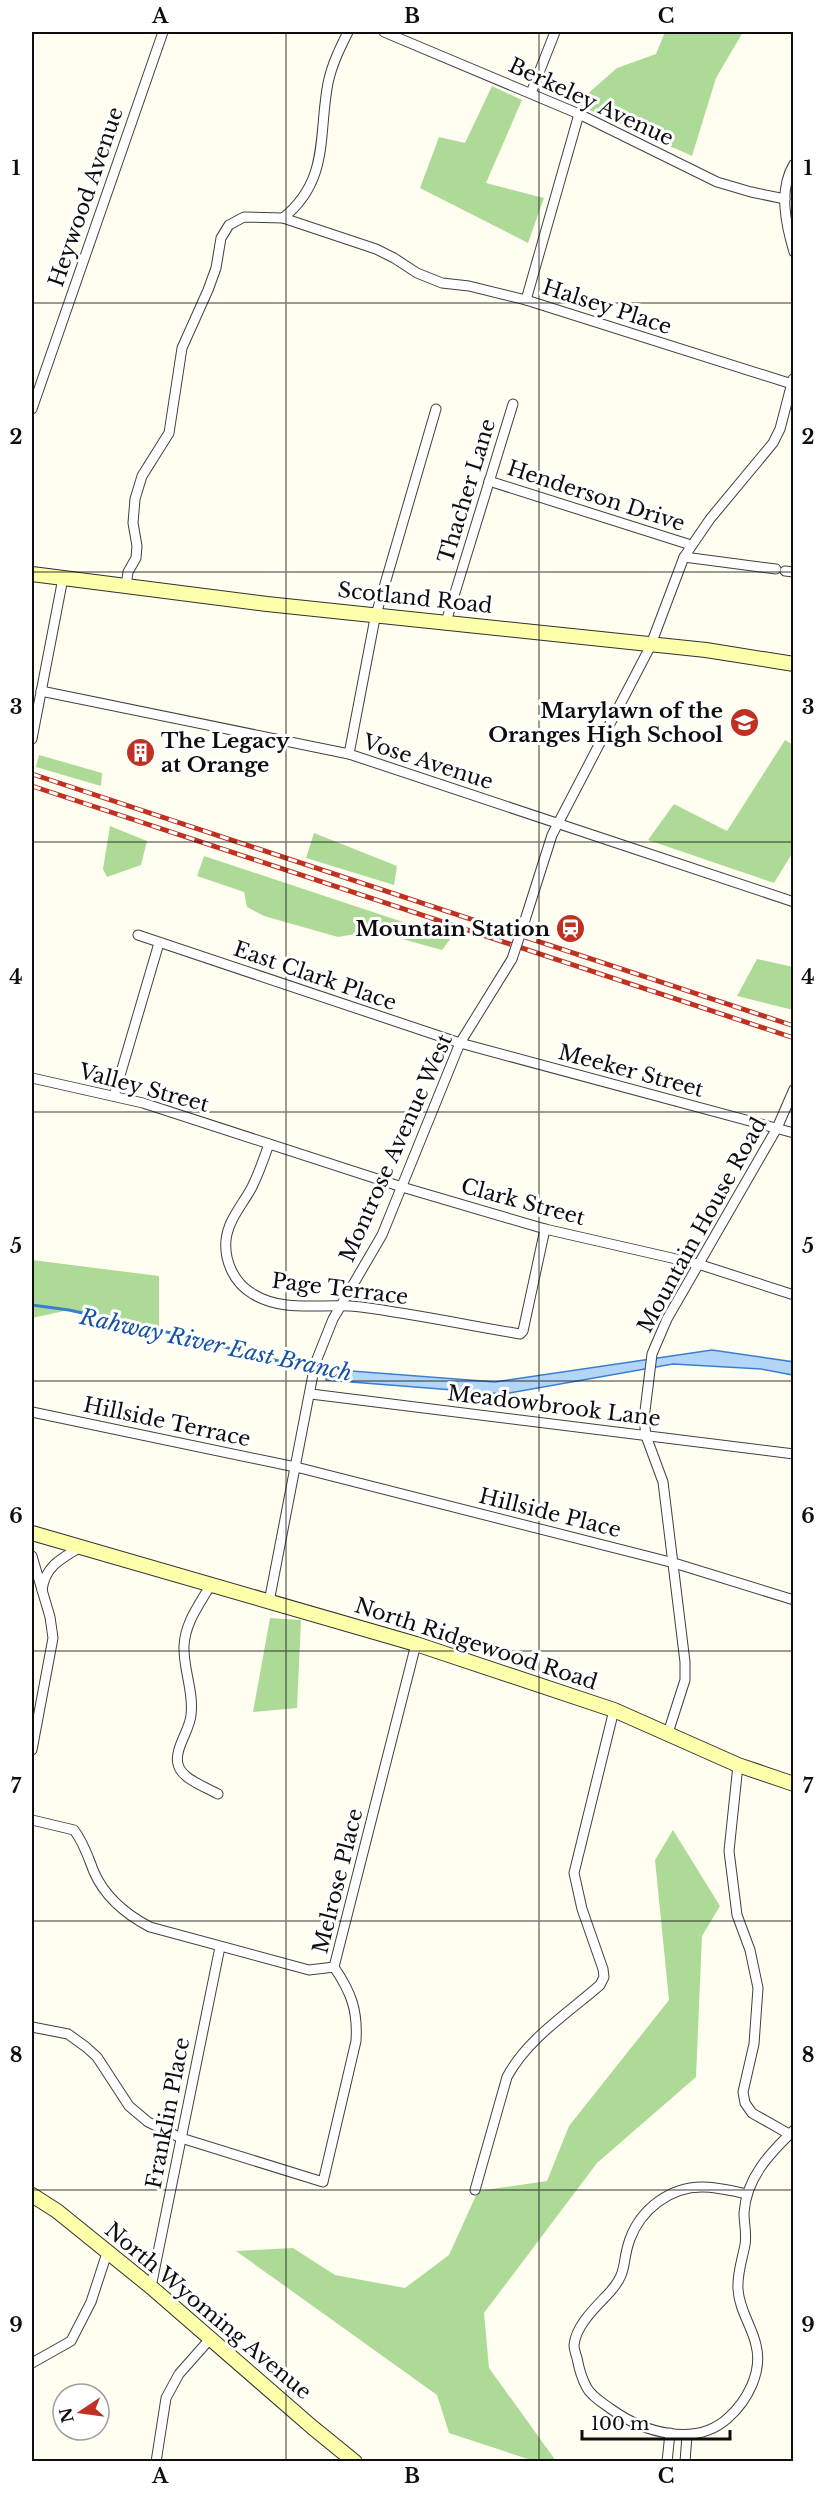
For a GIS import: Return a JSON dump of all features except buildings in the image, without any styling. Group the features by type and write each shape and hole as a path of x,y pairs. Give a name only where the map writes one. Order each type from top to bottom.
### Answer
{"main road":[{"name":"Scotland Road","path":"32,574 376,615 651,644 794,664"},
{"name":"North Ridgewood Road","path":"32,1533 416,1644 614,1710 738,1765 794,1784"},
{"name":"North Wyoming Avenue","path":"32,2195 57,2211 151,2287 356,2462"}],"street":[{"name":"Heywood Avenue","path":"32,409 163,32"},
{"path":"283,218 305,197 318,165 323,141 328,82 336,56 348,32"},
{"name":"Berkeley Avenue","path":"384,32 579,114 717,182 785,199"},
{"path":"531,93 555,32"},
{"name":"Halsey Place","path":"579,114 526,300 793,382"},
{"path":"794,164 789,172 785,199 788,231 794,252"},
{"path":"126,586 137,546 133,523 135,499 142,476 170,433 182,348 216,267 220,238 229,225 244,218 283,218 376,249 417,273 442,283 469,286 526,300"},
{"name":"Montrose Avenue West","path":"269,1602 315,1364 341,1306 382,1235 460,1043 512,959 558,823 651,644 684,557 691,545 773,443 780,429 793,382"},
{"name":"Thacher Lane","path":"446,622 513,405"},
{"path":"349,754 376,615 436,409"},
{"name":"Henderson Drive","path":"489,481 691,545"},
{"path":"684,557 785,571"},
{"path":"32,739 63,578"},
{"name":"Vose Avenue","path":"41,691 349,754 794,902"},
{"name":"East Clark Place","path":"138,935 460,1043"},
{"path":"114,1096 159,943"},
{"name":"Meeker Street","path":"460,1043 794,1133"},
{"name":"Valley Street","path":"32,1078 143,1103 246,1136"},
{"name":"Mountain House Road","path":"668,1733 685,1680 685,1662 663,1482 646,1436 645,1419 652,1354 667,1319 777,1128 794,1089"},
{"name":"Clark Street","path":"246,1136 402,1187 545,1229 698,1264 794,1295"},
{"name":"Page Terrace","path":"269,1144 252,1186 229,1226 226,1241 227,1257 232,1273 253,1295 267,1300 315,1307 359,1306 520,1334 523,1331 545,1229"},
{"name":"Meadowbrook Lane","path":"311,1394 794,1454"},
{"name":"Hillside Terrace","path":"32,1412 295,1467"},
{"name":"Hillside Place","path":"295,1467 674,1563 794,1600"},
{"path":"42,1595 44,1577 57,1560 79,1548"},
{"path":"32,1557 50,1617 53,1638 32,1750"},
{"path":"210,1586 189,1623 184,1646 192,1699 191,1718 178,1756 178,1765 186,1776 218,1794"},
{"name":"Melrose Place","path":"32,2027 73,2037 98,2057 129,2106 138,2115 181,2138 323,2182 356,2041 358,2020 351,1996 334,1966 416,1644"},
{"path":"475,2190 507,2077 515,2062 532,2043 600,1985 604,1977 582,1909 574,1873 614,1710"},
{"path":"738,1765 729,1851 737,1915 750,1950 758,1988 754,2044 743,2092 745,2103 752,2113 791,2132 755,2173 747,2194 744,2214 745,2244 740,2263 738,2291 742,2309 757,2346 757,2363 752,2387 743,2403 726,2420 706,2430 687,2435 670,2433 643,2428 625,2420 588,2390 579,2370 574,2345 579,2329 616,2285 625,2270 630,2237 639,2221 655,2204 668,2194 702,2187 747,2194"},
{"path":"32,1820 74,1830 82,1841 95,1875 113,1900 136,1920 150,1927 309,1970 334,1966"},
{"name":"Franklin Place","path":"151,2287 220,1947"},
{"path":"32,2363 71,2341 92,2301 107,2253"},
{"path":"156,2462 169,2392 179,2374 210,2339"},
{"path":"667,2462 670,2433"},
{"path":"685,2462 687,2435"}],"green space":[{"path":"665,32 743,32 716,78 692,156 576,104 617,68 656,54"},
{"path":"492,86 522,100 486,183 544,198 528,243 420,188 439,137 465,143"},
{"path":"785,740 793,745 793,852 774,883 648,840 674,804 727,831"},
{"path":"39,755 102,773 101,786 36,767"},
{"path":"110,826 147,841 141,865 107,877 103,869"},
{"path":"314,833 397,866 394,885 306,858"},
{"path":"204,856 451,938 442,950 373,931 338,937 264,916 247,907 244,892 197,876"},
{"path":"757,959 793,967 793,1010 737,996"},
{"path":"32,1260 159,1276 159,1330 69,1310 32,1318"},
{"path":"270,1618 301,1620 297,1708 253,1712"},
{"path":"673,1830 720,1906 702,1936 696,2077 597,2163 484,2313 489,2368 556,2461 534,2461 449,2433 437,2395 236,2251 293,2248 335,2275 405,2288 449,2255 478,2191 547,2181 569,2126 669,2000 655,1860"}],"water":[{"path":"712,1350 794,1362 793,1375 761,1369 673,1364 504,1394 326,1380 326,1369 495,1382"}],"waterway":[{"name":"Rahway River East Branch","path":"32,1305 69,1310 171,1333 328,1374"}],"railway":[{"path":"32,774 794,1026"},
{"path":"32,786 794,1038"}],"place":[{"name":"Marylawn of the Oranges High School","path":"744,723"},
{"name":"The Legacy at Orange","path":"140,753"},
{"name":"Mountain Station","path":"571,929"}]}
